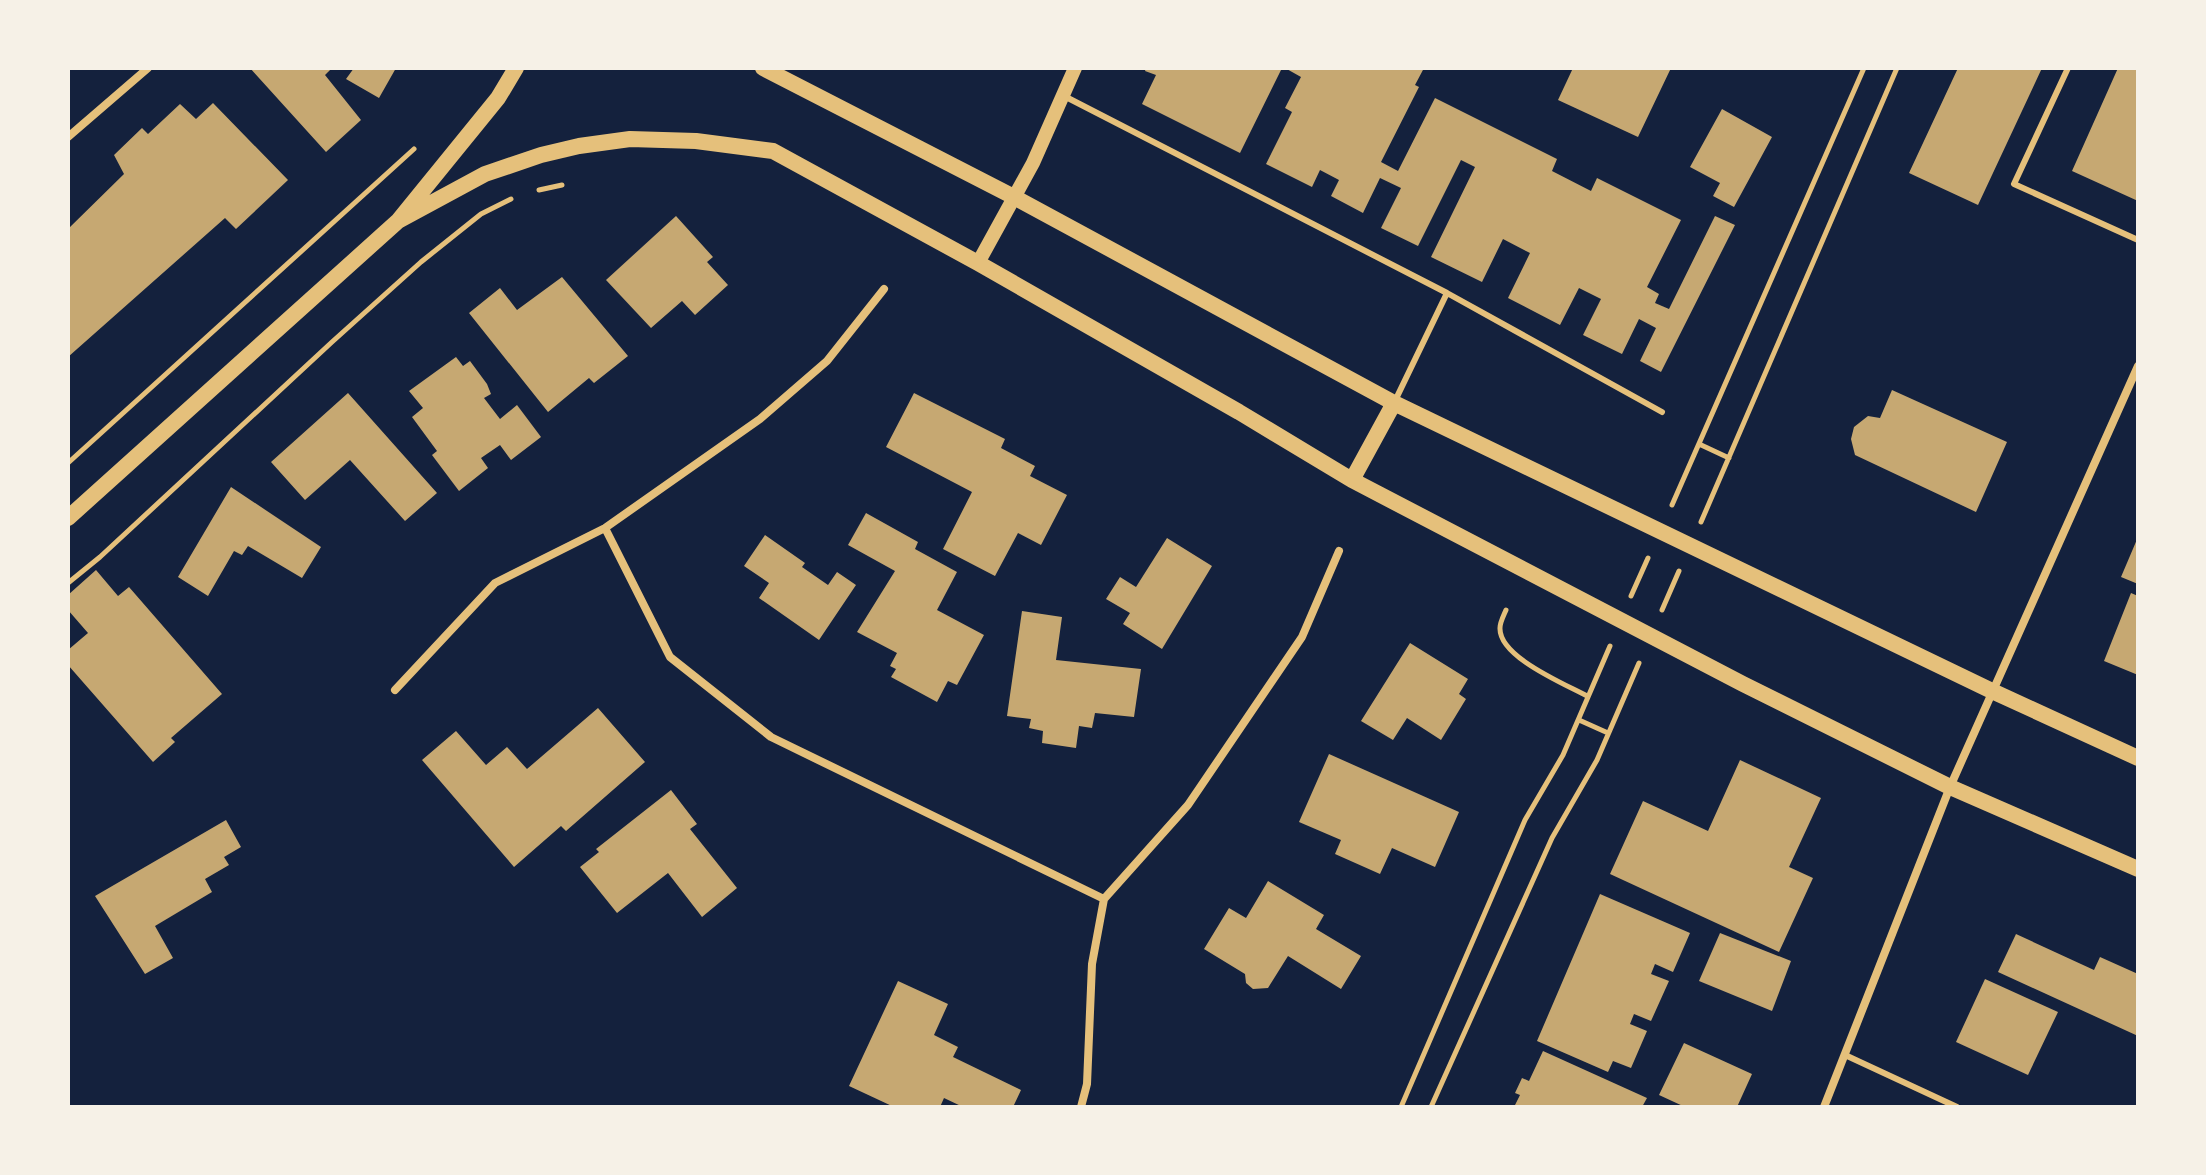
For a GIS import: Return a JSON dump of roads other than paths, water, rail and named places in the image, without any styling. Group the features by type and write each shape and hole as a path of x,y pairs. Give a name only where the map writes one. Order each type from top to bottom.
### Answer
{"main road":[{"path":"68,518 398,221 498,98 516,68"},
{"path":"763,68 1014,197 1394,403 1992,691 2138,758"},
{"path":"398,221 485,174 579,146 630,139 696,141 773,151 978,263 1352,480 1743,684 1950,787 2138,869"},
{"path":"1352,480 1394,403"}],"street":[{"path":"68,137 148,68"},
{"path":"978,263 1033,163 1075,68"},
{"path":"395,690 495,583 605,528 760,419 827,361 884,289"},
{"path":"1824,1107 1950,787 2138,366"},
{"path":"605,528 670,657 771,737 1104,899"},
{"path":"1081,1107 1087,1084 1092,964 1104,899 1188,805 1302,637 1339,551"}],"lane":[{"path":"2068,68 2014,184 2138,240"},
{"path":"1063,96 1447,293 1662,412"},
{"path":"1394,403 1447,293"},
{"path":"1845,1055 1957,1107"}]}
